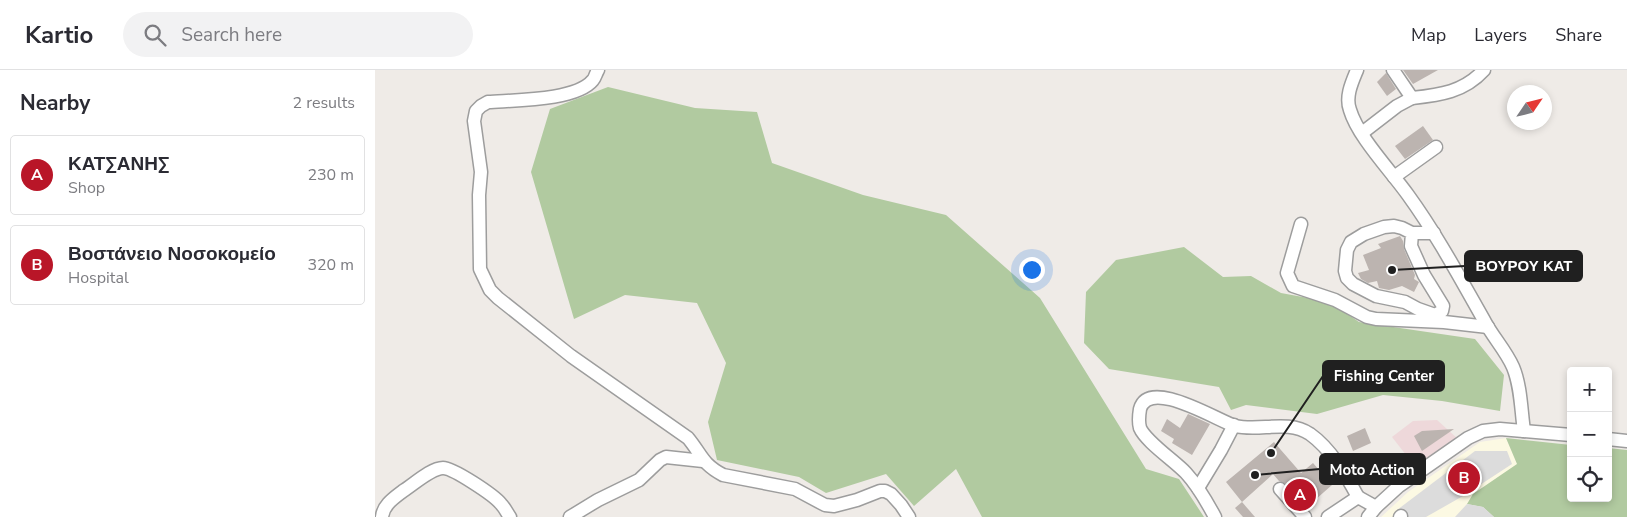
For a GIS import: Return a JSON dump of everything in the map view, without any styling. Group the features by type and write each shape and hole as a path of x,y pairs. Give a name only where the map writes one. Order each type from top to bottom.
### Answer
{"street":[{"path":"598,70 593,80 582,89 567,95 488,102 476,111 474,121 481,172 479,195 480,269 490,290 571,356 688,438 703,461 723,475 789,487 805,493 825,505 834,506 885,491 891,494 909,517"},
{"path":"1357,70 1349,96 1349,108 1362,133 1434,233 1488,327 1513,366 1518,386 1524,431"},
{"path":"1393,70 1412,98"},
{"path":"1362,133 1397,106 1412,98 1441,95 1457,90 1477,78 1484,70"},
{"path":"1394,177 1436,147"},
{"path":"1301,224 1287,273 1293,286 1335,300 1367,317 1376,319 1444,322 1488,327"},
{"path":"1411,232 1411,246 1443,306 1442,311 1435,315 1405,302 1376,296 1353,284 1347,278 1345,271 1347,250 1351,242 1358,238 1384,227 1394,226 1411,232 1434,233"},
{"path":"1215,517 1198,488 1186,473 1147,437 1140,428 1141,405 1146,400 1155,397 1183,403 1234,425 1244,427 1293,427 1309,434 1325,448 1347,476 1358,497 1376,507"},
{"path":"1198,488 1234,425"},
{"path":"1367,517 1399,486 1468,438 1500,428 1567,435"},
{"path":"1612,439 1627,441"},
{"path":"570,517 598,500 639,480 660,460 666,457 703,461"},
{"path":"382,517 382,511 393,498 435,470 443,468 454,471 491,496 501,504 510,517"},
{"path":"1280,489 1305,517"},
{"path":"1328,517 1358,497"}],"shaded area":[{"path":"1437,420 1458,439 1417,469 1392,437 1413,421"},
{"path":"1506,438 1518,464 1467,504 1494,517 1381,517 1408,492 1480,442"},
{"path":"1475,451 1507,451 1512,464 1463,496 1426,517 1402,517 1397,510"},
{"path":"1467,504 1483,507 1494,517 1455,517"}],"green space":[{"path":"608,87 695,108 757,112 772,163 863,195 946,215 1040,298 1146,469 1179,479 1204,517 982,517 956,469 914,506 886,474 826,493 799,477 717,460 708,422 726,363 697,303 625,295 574,319 531,172 550,109"},
{"path":"1184,247 1223,277 1251,276 1281,293 1330,302 1359,322 1475,339 1504,375 1500,411 1442,401 1383,395 1317,414 1246,405 1231,410 1219,387 1109,369 1084,343 1086,292 1116,260"},
{"path":"1506,438 1567,445 1567,502 1612,502 1612,448 1627,450 1627,517 1494,517 1483,507 1467,504 1473,494 1517,464"}],"building":[{"path":"1403,70 1438,70 1413,84"},
{"path":"1386,73 1396,89 1387,96 1377,82"},
{"path":"1423,126 1433,140 1405,159 1395,146"},
{"path":"1400,236 1415,275 1414,279 1419,282 1414,292 1402,286 1389,290 1379,288 1377,281 1368,283 1361,279 1358,273 1369,270 1363,255 1381,248 1378,244"},
{"path":"1188,414 1210,424 1192,455 1172,443 1174,439 1161,431 1167,419 1180,428"},
{"path":"1365,428 1371,443 1353,451 1347,436"},
{"path":"1454,429 1422,451 1414,436 1422,431"},
{"path":"1274,442 1301,473 1313,463 1332,485 1307,507 1286,484 1279,481 1273,474 1242,502 1226,482"},
{"path":"1242,502 1255,517 1243,517 1235,508"}],"place":[{"name":"ΒΟΥΡΟΥ ΚΑΤ","path":"1392,270"},
{"name":"Fishing Center","path":"1271,453"},
{"name":"Moto Action","path":"1255,475"},
{"name":"Βοστάνειο Νοσοκομείο","path":"1464,478"},
{"name":"ΚΑΤΣΑΝΗΣ","path":"1300,495"}]}
